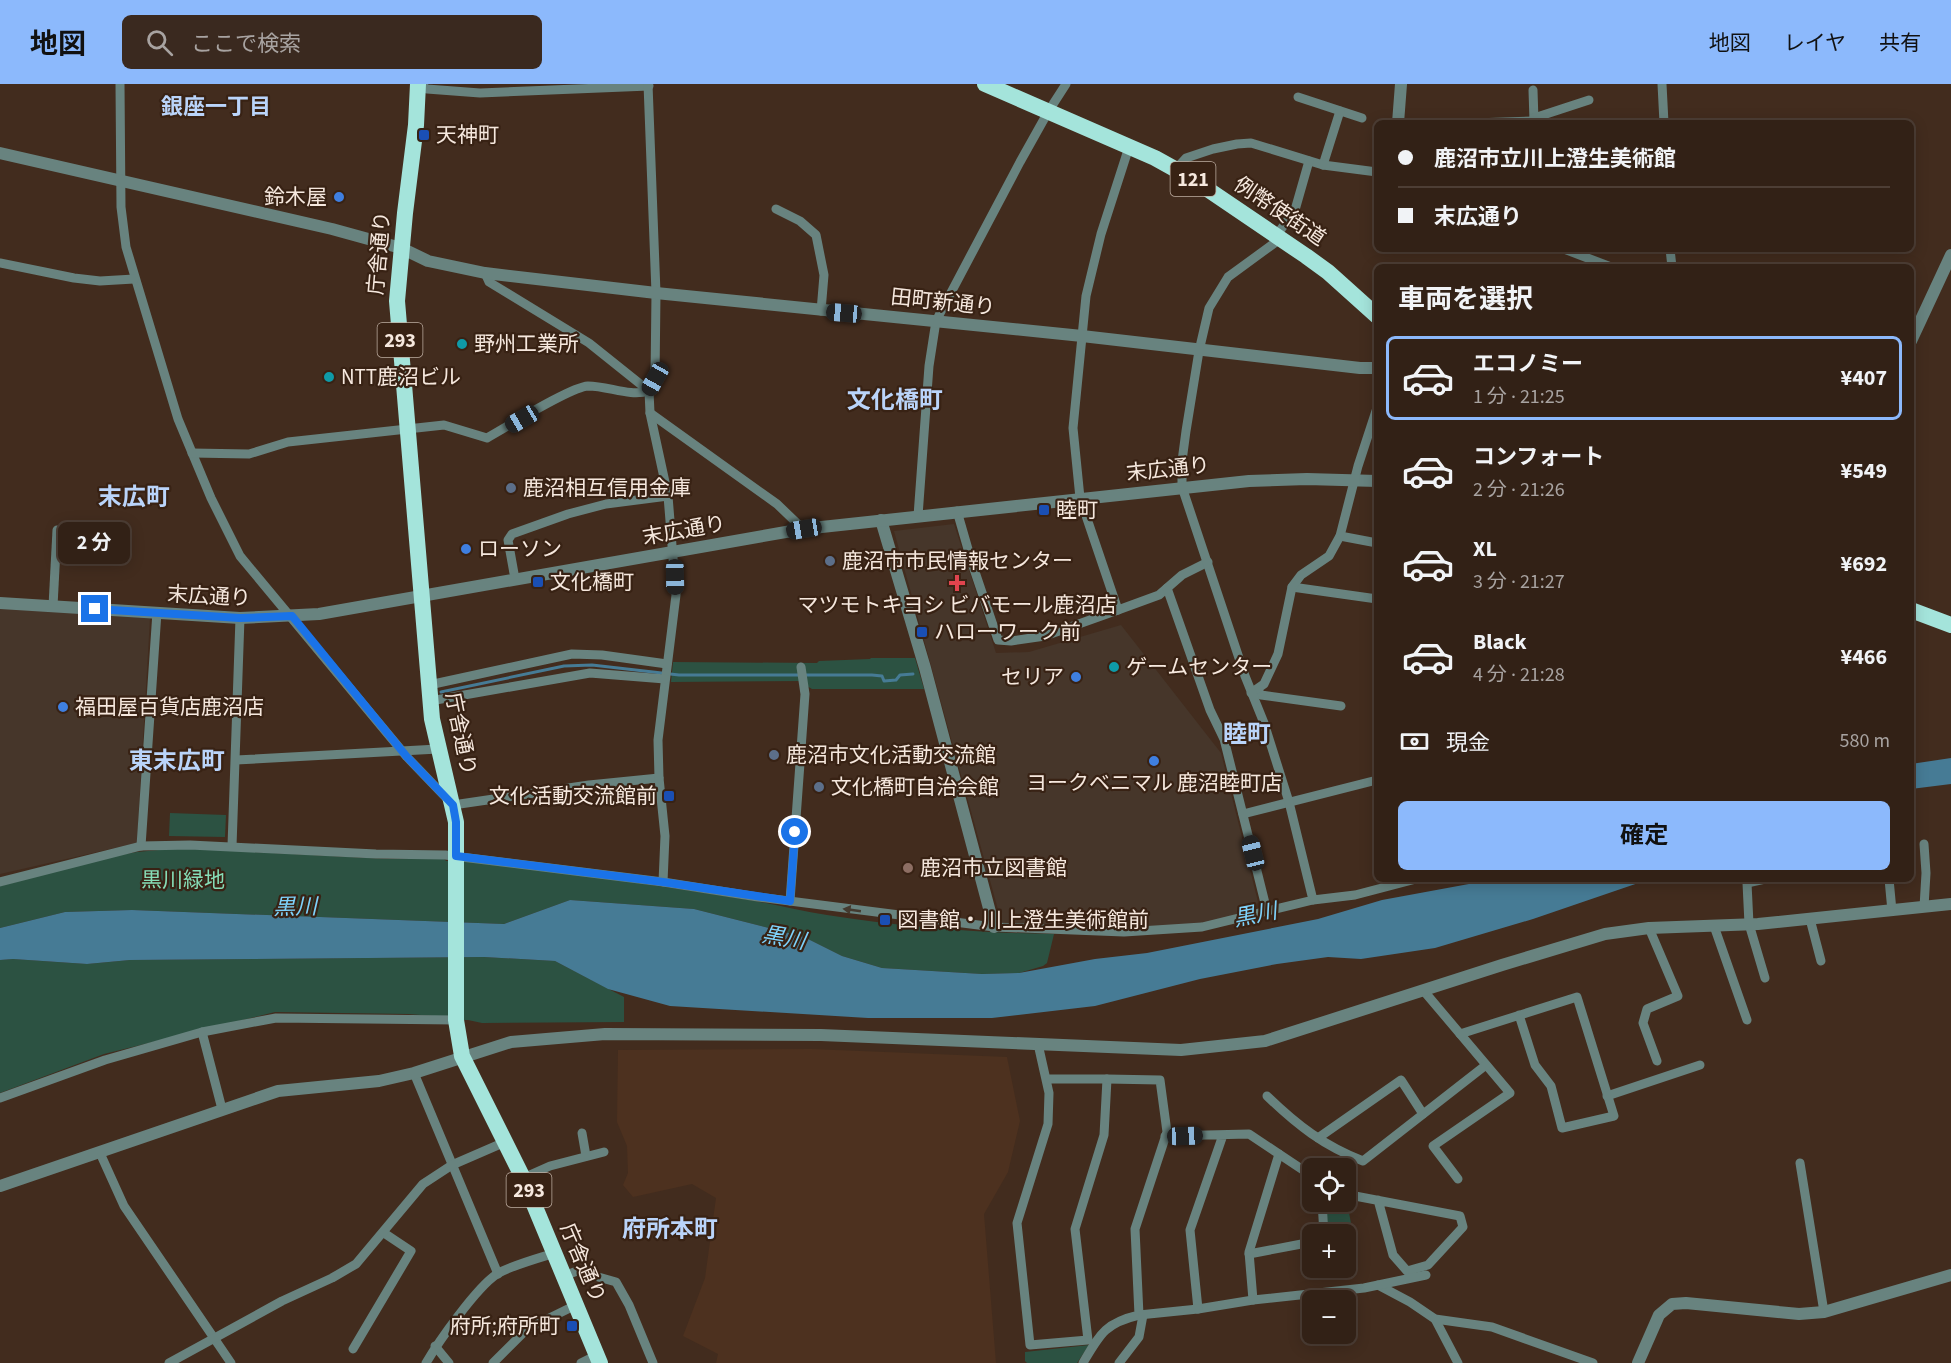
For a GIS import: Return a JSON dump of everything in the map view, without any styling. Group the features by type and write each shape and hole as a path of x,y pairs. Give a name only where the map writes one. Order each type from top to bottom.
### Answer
{"highway":[{"name":"庁舎通り","path":"419,84 397,301 430,693 438,749 456,822 456,1020 462,1056 523,1178 599,1359"},
{"name":"例幣使街道","path":"985,84 1176,169 1328,272 1374,313"},
{"path":"1914,611 1951,625"}],"street":[{"path":"120,84 121,207 126,247 134,279 178,419 210,498 240,556 402,751 453,805 589,785 659,778"},
{"path":"419,84 428,89 480,93 649,85 656,293 655,379 648,391 650,413 668,496 676,595 658,740 665,836 663,882"},
{"path":"918,516 928,376 936,321 1048,112 1066,84"},
{"path":"1398,120 1401,84"},
{"path":"1662,84 1664,120"},
{"path":"1533,90 1534,120"},
{"path":"1298,97 1362,118"},
{"path":"1537,120 1589,100"},
{"path":"1323,165 1340,111"},
{"path":"1176,169 1185,158 1236,144 1251,143 1323,165 1374,172"},
{"path":"1118,610 1080,498 1073,428 1086,296 1101,234 1129,147"},
{"name":"田町新通り","path":"0,153 332,229 401,248 428,261 485,273 1374,368"},
{"path":"1309,161 1295,210 1278,237 1228,277 1206,316 1182,461 1182,487 1254,691 1289,802 1313,900"},
{"path":"776,209 800,221 816,235 824,275 821,310"},
{"path":"1572,252 1603,264"},
{"path":"1914,335 1951,255"},
{"path":"0,263 74,278 134,279"},
{"path":"485,273 489,282 590,343 648,391"},
{"path":"192,453 249,454 288,441 444,425 488,438 556,399 586,386 638,394 648,391"},
{"path":"650,413 777,504 804,529"},
{"path":"1254,691 1264,684 1278,654 1292,587 1301,574 1329,555 1340,536 1358,466 1374,417"},
{"name":"末広通り","path":"0,603 240,618 319,614 804,529 1182,487 1282,479 1374,481"},
{"path":"515,579 508,540 512,534 568,514 606,504 668,496"},
{"path":"957,511 998,640 1011,642 1045,636 1159,595 1182,575 1208,562"},
{"path":"881,520 925,668 994,927"},
{"path":"53,606 57,530"},
{"path":"1340,536 1374,542"},
{"path":"1292,587 1374,599"},
{"path":"1167,588 1209,710 1224,739 1267,911"},
{"path":"141,846 157,612"},
{"path":"231,846 240,618"},
{"path":"430,693 572,654 602,655 667,664"},
{"path":"790,901 805,694 801,667"},
{"path":"430,693 590,673 665,679"},
{"path":"1254,691 1261,695 1341,706"},
{"path":"236,759 438,749"},
{"path":"1243,814 1374,781"},
{"path":"1924,844 1926,873 1924,907"},
{"path":"0,882 141,846 231,846 456,858 663,882 994,927 1124,932 1202,927 1313,900 1355,895 1405,882"},
{"path":"1752,882 1747,883 1749,924 1765,978"},
{"path":"1889,882 1892,911"},
{"path":"0,1186 278,1091 367,1082 414,1073 511,1042 605,1034 820,1035 1181,1050 1265,1041 1605,934 1649,928 1810,919 1951,903"},
{"path":"1810,919 1821,961"},
{"path":"1714,926 1747,1020"},
{"path":"1649,928 1678,996 1647,1009 1643,1023 1657,1061"},
{"path":"1423,990 1510,1093 1433,1146 1458,1179"},
{"path":"1460,1034 1519,1015 1577,997 1614,1116 1562,1128 1551,1086 1535,1065 1519,1015"},
{"path":"0,1098 105,1060 202,1032 276,1018 456,1020"},
{"path":"202,1032 222,1109"},
{"path":"1038,1044 1049,1093 1048,1124 1017,1223 1030,1345 1088,1340 1075,1229 1104,1135 1107,1079"},
{"path":"1267,1096 1296,1124 1338,1151 1363,1161 1486,1065"},
{"path":"1607,1095 1700,1065"},
{"path":"414,1073 498,1274"},
{"path":"1046,1079 1160,1080 1167,1132 1135,1229 1141,1315 1139,1337 1119,1363"},
{"path":"1318,1138 1401,1080 1424,1114"},
{"path":"582,1133 586,1156"},
{"path":"1165,1136 1249,1134 1302,1169"},
{"path":"1198,1309 1190,1230 1223,1135"},
{"path":"169,1363 282,1301 356,1264 423,1184 452,1165 505,1142"},
{"path":"100,1153 124,1206 231,1363"},
{"path":"1253,1300 1249,1254 1279,1154"},
{"path":"523,1178 550,1166 586,1156 601,1156"},
{"path":"1800,1163 1824,1312"},
{"path":"1356,1194 1460,1216 1463,1227 1428,1265 1407,1271 1393,1256 1378,1200"},
{"path":"353,1349 411,1251 384,1233"},
{"path":"1249,1254 1302,1244"},
{"path":"426,1363 435,1346 483,1286 498,1274 555,1253"},
{"path":"564,1276 576,1270 616,1282 629,1305 653,1363"},
{"path":"1083,1363 1104,1331 1120,1319 1378,1285 1426,1275"},
{"path":"1638,1363 1659,1314 1672,1304 1686,1303 1799,1314 1824,1312 1951,1275"},
{"path":"1378,1285 1436,1319 1492,1327 1593,1363"},
{"path":"493,1363 526,1329 576,1305"},
{"path":"1436,1319 1458,1363"},
{"path":"435,1346 449,1363"},
{"path":"581,1363 599,1359"}],"shaded area":[{"path":"954,524 996,653 1029,652 1121,625 1221,753 1258,902 1253,913 1193,927 1121,931 1002,924 894,531"},
{"path":"0,608 150,618 137,843 0,874"},
{"path":"811,1049 1007,1057 1020,1121 1008,1172 984,1214 996,1363 716,1363 718,1354 683,1336 705,1278 716,1198 692,1184 633,1197 623,1185 628,1173 627,1146 617,1122 618,1050"}],"green space":[{"path":"915,658 924,689 812,689 807,686 806,681 671,682 673,662 817,663 819,661"},
{"path":"170,813 226,815 225,837 169,836"},
{"name":"黒川緑地","path":"181,848 468,861 674,888 883,923 969,931 1054,934 1047,963 1043,966 1019,973 982,974 882,968 842,956 804,937 694,909 570,900 504,924 132,910 65,912 0,928 0,886 114,856"},
{"path":"484,957 555,961 624,997 624,1022 482,1023 408,1014 275,1012 104,1054 0,1093 0,960 87,964 130,960"},
{"path":"1326,1212 1349,1212 1351,1224 1328,1224"},
{"path":"1089,1345 1077,1363 1027,1363 1025,1361 1025,1352"}],"water":[{"path":"1951,758 1951,784 1914,789 1914,764"},
{"name":"黒川","path":"1480,882 1641,882 1533,919 1435,948 1361,959 1328,957 1277,964 1200,979 1095,1006 992,1018 868,1018 670,1006 608,989 555,961 484,957 130,960 87,964 0,960 0,928 65,912 132,910 504,924 570,900 694,909 804,937 842,956 882,968 982,974 1019,973 1095,959 1147,953 1318,919 1382,900"}],"waterway":[{"path":"441,692 564,666 592,665 679,675 872,675 882,676 884,681 896,680 900,675 913,674"}],"place":[{"name":"天神町","path":"424,135"},
{"name":"鈴木屋","path":"339,197"},
{"name":"野州工業所","path":"462,344"},
{"name":"NTT鹿沼ビル","path":"329,377"},
{"name":"鹿沼相互信用金庫","path":"511,488"},
{"name":"睦町","path":"1044,510"},
{"name":"ローソン","path":"466,549"},
{"name":"鹿沼市市民情報センター","path":"830,561"},
{"name":"文化橋町","path":"538,582"},
{"name":"マツモトキヨシ ビバモール鹿沼店","path":"957,583"},
{"name":"ハローワーク前","path":"922,632"},
{"name":"ゲームセンター","path":"1114,667"},
{"name":"セリア","path":"1076,677"},
{"name":"福田屋百貨店鹿沼店","path":"63,707"},
{"name":"鹿沼市文化活動交流館","path":"774,755"},
{"name":"ヨークベニマル 鹿沼睦町店","path":"1154,761"},
{"name":"文化橋町自治会館","path":"819,787"},
{"name":"文化活動交流館前","path":"669,796"},
{"name":"鹿沼市立図書館","path":"908,868"},
{"name":"図書館・川上澄生美術館前","path":"885,920"},
{"name":"府所;府所町","path":"572,1326"}],"district":[{"name":"銀座一丁目","path":"216,106"},
{"name":"文化橋町","path":"895,400"},
{"name":"末広町","path":"134,497"},
{"name":"睦町","path":"1247,734"},
{"name":"東末広町","path":"177,761"},
{"name":"府所本町","path":"670,1229"}],"route":[{"path":"95,609 240,618 292,616 407,757 453,805 456,822 456,856 663,882 790,901 795,832"}]}
